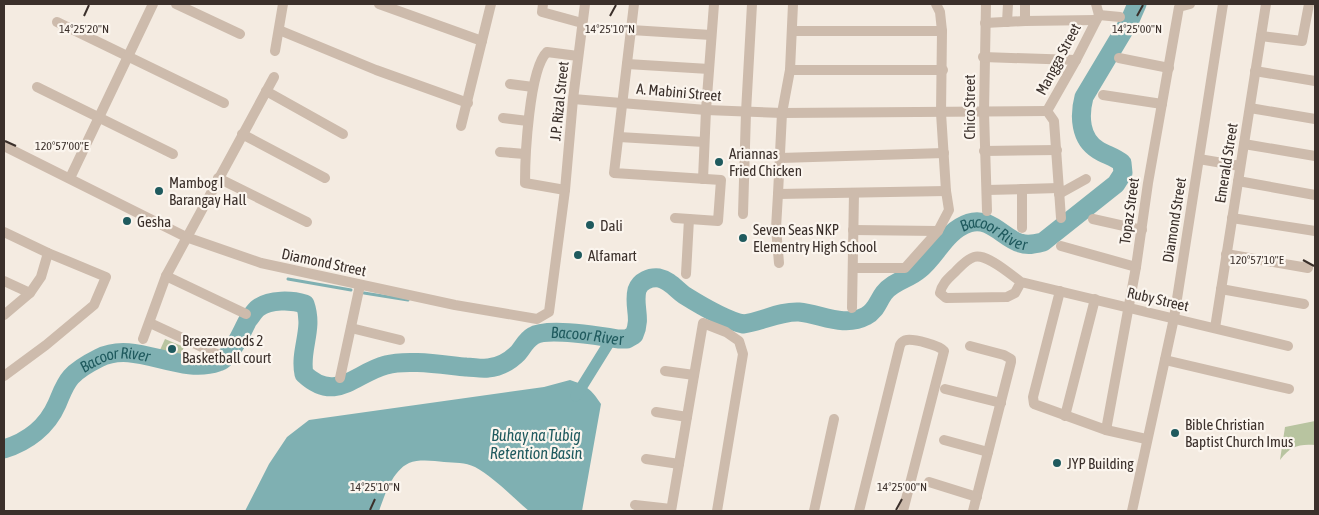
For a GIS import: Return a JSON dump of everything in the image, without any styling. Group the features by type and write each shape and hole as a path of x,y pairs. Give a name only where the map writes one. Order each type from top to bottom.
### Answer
{"street":[{"path":"70,178 153,4"},
{"path":"176,4 240,34"},
{"path":"275,51 283,4"},
{"path":"379,4 482,41"},
{"path":"461,126 491,4"},
{"path":"543,4 542,12 582,22"},
{"name":"J.P. Rizal Street","path":"563,202 585,4"},
{"path":"634,4 614,173 721,180 718,221 676,218"},
{"path":"703,180 710,35 714,4"},
{"path":"743,214 752,4"},
{"path":"779,263 776,228 782,113 790,70 793,4"},
{"path":"853,268 905,268 938,231 949,210 941,113 942,31 940,12 936,4"},
{"name":"Chico Street","path":"986,4 984,151 987,211"},
{"path":"1007,22 1008,4"},
{"path":"1025,4 1025,21"},
{"name":"Mangga Street","path":"1061,218 1054,121 1047,111 1098,17 1096,4"},
{"name":"Topaz Street","path":"1106,430 1136,267 1179,6 1190,4"},
{"name":"Diamond Street","path":"1132,511 1174,318 1223,4"},
{"name":"Emerald Street","path":"1215,328 1266,4"},
{"path":"1261,36 1302,42 1309,4"},
{"path":"985,23 1120,17"},
{"path":"57,22 224,103"},
{"path":"279,30 376,70 468,103"},
{"path":"631,30 710,35"},
{"path":"792,31 942,31"},
{"path":"565,190 525,183 528,121 534,87 543,56 547,52 578,56"},
{"path":"984,57 1076,60"},
{"path":"1119,58 1169,68"},
{"path":"627,64 709,69"},
{"path":"790,70 943,70"},
{"path":"1255,72 1315,81"},
{"path":"143,339 166,276 274,77"},
{"path":"510,84 534,87"},
{"path":"37,87 100,116 173,154"},
{"path":"266,91 343,134"},
{"path":"1103,95 1162,104"},
{"name":"A. Mabini Street","path":"573,99 706,110 782,113 1047,111"},
{"path":"1250,108 1315,119"},
{"path":"503,118 528,121"},
{"path":"242,134 324,178"},
{"path":"618,137 704,142"},
{"path":"1244,144 1315,156"},
{"name":"Diamond Street","path":"4,146 186,237 261,263 455,305 537,319 549,312 563,202"},
{"path":"984,151 1057,150"},
{"path":"500,152 525,154"},
{"path":"780,158 944,153"},
{"path":"1199,159 1240,166"},
{"path":"218,178 307,222"},
{"path":"987,190 1059,191 1086,179"},
{"path":"1238,181 1315,195"},
{"path":"1022,190 1022,228"},
{"path":"778,194 946,191"},
{"path":"852,308 854,193"},
{"path":"1232,218 1315,231"},
{"path":"686,274 689,219"},
{"path":"1093,219 1142,230"},
{"path":"853,230 938,231"},
{"path":"4,232 106,277 94,305 46,345 4,376"},
{"path":"1060,246 1136,267"},
{"path":"4,315 30,293 41,277 48,253"},
{"path":"1226,254 1308,268"},
{"path":"981,256 1021,282 1014,293 1007,298 946,298 940,293 944,283 966,261 981,256"},
{"path":"166,276 246,314"},
{"path":"4,280 30,293"},
{"name":"Ruby Street","path":"1021,282 1288,346"},
{"path":"340,378 360,285"},
{"path":"1221,289 1304,304"},
{"path":"1060,291 1033,401 1037,406 1065,416 1106,430 1146,440"},
{"path":"1065,416 1095,299"},
{"path":"150,323 219,355"},
{"path":"635,505 671,510 703,323 726,332 739,341 742,354 717,511"},
{"path":"351,328 400,340"},
{"path":"858,511 900,345 903,341 908,340 942,348 944,351 903,511"},
{"path":"970,346 1004,355 1011,359 973,511"},
{"path":"1165,360 1290,388"},
{"path":"666,371 694,375"},
{"path":"945,389 1001,403"},
{"path":"656,412 687,417"},
{"path":"814,511 834,419"},
{"path":"944,440 988,452"},
{"path":"646,459 679,464"},
{"path":"929,482 977,497"}],"green space":[{"name":"Breezewoods 2 Basketball court","path":"165,339 184,347 179,359 160,350"},
{"path":"1315,421 1315,445 1295,447 1280,460 1285,427"}],"water":[{"name":"Buhay na Tubig Retention Basin","path":"570,380 588,389 601,404 582,511 529,511 496,482 471,465 417,461 403,467 394,477 379,511 245,511 269,464 287,437 309,420 544,387"}],"waterway":[{"name":"Bacoor River","path":"4,449 28,438 42,426 53,412 69,380 77,371 91,362 113,353 142,355 188,365 203,365 220,361 232,349 255,311 263,305 275,302 288,301 305,304 308,323 303,357 304,374 315,383 326,386 345,384 375,369 395,363 426,363 483,368 497,366 512,359 528,340 540,333 561,332 627,339 634,335 636,329 636,296 638,287 646,280 652,278 666,281 705,308 743,324 792,312 807,313 841,321 849,321 866,316 888,289 919,270 947,238 961,227 969,223 983,222 1020,243 1029,245 1043,242 1116,184 1123,173 1122,163 1092,145 1084,133 1081,119 1084,97 1130,20 1137,4"},
{"path":"288,279 351,290"},
{"path":"364,293 408,300"},
{"path":"576,396 612,338"}],"place":[{"name":"Ariannas Fried Chicken","path":"719,162"},
{"name":"Mambog I Barangay Hall","path":"159,191"},
{"name":"Gesha","path":"127,221"},
{"name":"Dali","path":"590,225"},
{"name":"Seven Seas NKP Elementry High School","path":"743,238"},
{"name":"Alfamart","path":"578,255"},
{"name":"Breezewoods 2 Basketball court","path":"172,349"},
{"name":"Bible Christian Baptist Church Imus","path":"1175,433"},
{"name":"JYP Building","path":"1057,463"}]}
